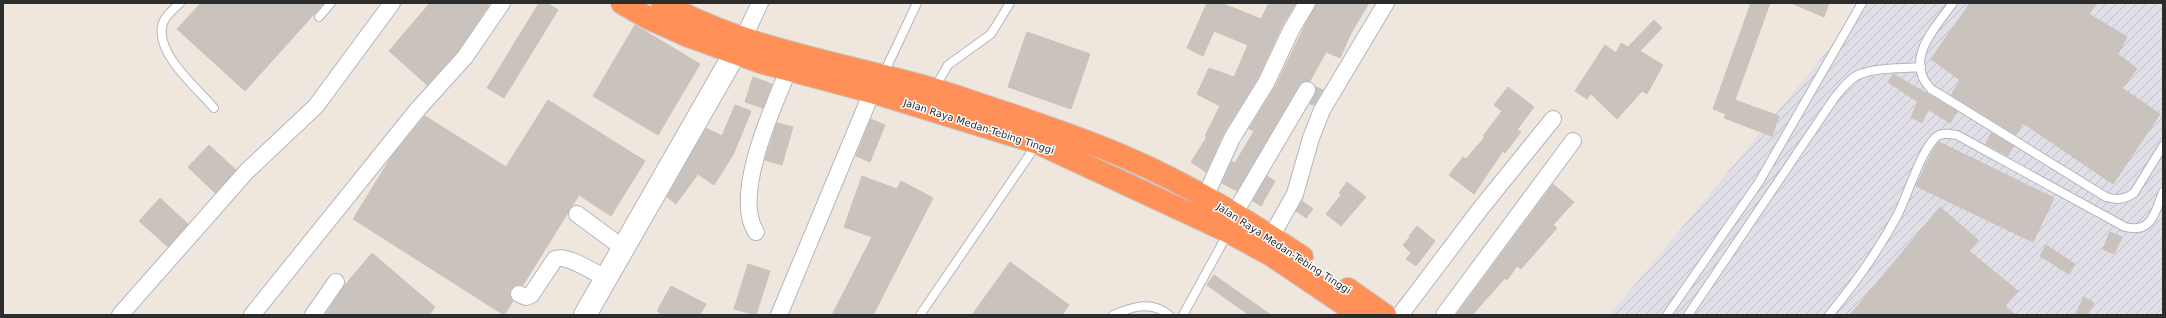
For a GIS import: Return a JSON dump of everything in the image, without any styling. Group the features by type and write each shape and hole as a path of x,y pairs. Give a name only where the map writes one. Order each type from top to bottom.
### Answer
{"highway":[{"name":"Jalan Raya Medan-Tebing Tinggi","path":"622,3 648,18 738,46 782,52 877,84 1038,143 1231,223 1271,237 1385,315"},
{"name":"Jalan Raya Medan-Tebing Tinggi","path":"662,3 738,46 788,70 877,84 934,90 1062,132 1127,158 1205,197 1231,223 1271,255 1360,315"}],"street":[{"path":"120,315 247,171 316,106 392,3"},
{"path":"252,315 418,109 465,57 502,3"},
{"path":"585,315 738,46 760,3"},
{"path":"1205,197 1232,138 1266,83 1291,30 1307,3"},
{"path":"1271,237 1295,194 1311,138 1322,110 1386,3"},
{"path":"756,232 750,223 748,211 752,176 764,128 788,70"},
{"path":"779,315 877,84"},
{"path":"1231,223 1307,90"},
{"path":"1400,315 1480,208 1553,119"},
{"path":"1444,315 1573,141"},
{"path":"577,214 623,248"},
{"path":"519,294 526,296 531,295 555,259 559,257 566,258 605,278"},
{"path":"313,315 336,282"}],"lane":[{"path":"180,3 167,16 162,27 167,54 214,108"},
{"path":"319,17 331,3"},
{"path":"877,84 917,3"},
{"path":"934,90 948,66 991,34 1010,3"},
{"path":"1667,315 1759,182 1862,3"},
{"path":"1953,3 1921,50 1919,58 1921,68 1926,83 1931,89 2110,198 2121,200 2134,193 2163,146"},
{"path":"1688,315 1835,97 1846,84 1858,75 1874,71 1921,68"},
{"path":"1829,315 1863,270 1896,217 1927,149 1937,137 1942,134 1957,135 2133,229 2140,228 2149,223 2163,192"},
{"path":"920,315 1038,143"},
{"path":"1183,315 1231,223"},
{"path":"1112,315 1130,307 1145,306 1160,308 1169,315"}],"shaded area":[{"path":"1867,3 2163,3 2162,315 1610,315"}],"building":[{"path":"201,3 324,3 245,91 177,29"},
{"path":"430,3 487,3 489,5 458,51 427,85 389,51"},
{"path":"539,3 547,3 558,10 504,98 487,88"},
{"path":"1207,3 1221,3 1261,19 1269,3 1296,3 1282,26 1258,78 1223,134 1206,172 1191,162 1207,137 1205,136 1220,106 1197,94 1209,68 1234,77 1248,45 1214,31 1203,56 1187,48"},
{"path":"1316,3 1369,3 1351,33 1340,58 1326,52 1310,81 1303,82 1299,85 1237,191 1222,183 1232,161 1235,163 1254,131 1249,129 1275,87"},
{"path":"1751,3 1770,3 1735,100 1779,116 1772,136 1724,118 1726,114 1713,109"},
{"path":"1791,3 1829,3 1824,17"},
{"path":"1970,3 2097,3 2089,14 2127,37 2118,54 2137,69 2122,88 2160,114 2113,184 2023,123 2016,135 1951,95 1960,80 1931,59"},
{"path":"1654,20 1662,28 1640,51 1663,65 1647,94 1642,91 1617,119 1591,94 1587,99 1575,91 1605,45 1616,53 1621,43 1628,47"},
{"path":"635,25 700,64 658,135 593,96"},
{"path":"1027,32 1090,54 1071,109 1008,87"},
{"path":"1893,74 1957,111 1950,123 1928,109 1922,123 1911,117 1918,102 1888,82"},
{"path":"753,77 772,84 763,108 745,102"},
{"path":"1316,87 1323,90 1314,105 1310,104 1315,94"},
{"path":"1508,87 1534,107 1517,130 1521,132 1505,153 1503,151 1474,194 1449,175 1463,157 1466,159 1485,137 1483,136 1502,111 1494,105"},
{"path":"548,100 645,161 611,216 579,195 523,285 518,285 510,290 510,296 513,301 504,315 353,219 392,156 425,116 506,167"},
{"path":"735,105 751,111 733,155 714,185 698,174 676,204 667,197 706,128 722,136"},
{"path":"871,119 885,125 870,162 856,156"},
{"path":"777,123 793,127 782,165 765,160"},
{"path":"1991,133 2013,146 2008,156 1986,144"},
{"path":"1939,142 2054,198 2033,242 1916,186 1932,152"},
{"path":"209,145 236,170 215,193 188,167"},
{"path":"862,176 897,189 901,181 933,198 873,315 832,315 872,237 844,227"},
{"path":"1267,176 1275,181 1261,206 1253,201"},
{"path":"1347,182 1366,197 1341,226 1326,214 1341,195 1339,193"},
{"path":"1553,184 1574,202 1553,225 1557,228 1521,269 1517,266 1507,280 1505,278 1472,315 1456,315"},
{"path":"160,198 188,224 168,247 139,221"},
{"path":"1302,201 1313,209 1306,218 1296,211"},
{"path":"1940,207 1978,240 1969,251 2018,291 2005,306 2016,315 1850,315"},
{"path":"1417,226 1435,241 1416,266 1406,259 1411,253 1403,245"},
{"path":"2110,232 2122,237 2114,254 2103,249"},
{"path":"2046,245 2075,264 2069,274 2040,256"},
{"path":"372,253 435,307 429,315 325,315 344,286"},
{"path":"1010,262 1069,305 1062,315 972,315"},
{"path":"748,264 770,271 756,315 734,309"},
{"path":"1214,275 1271,315 1249,315 1207,285"},
{"path":"671,286 706,304 700,315 663,315 657,311"},
{"path":"2084,297 2094,303 2087,315 2075,315"}]}
